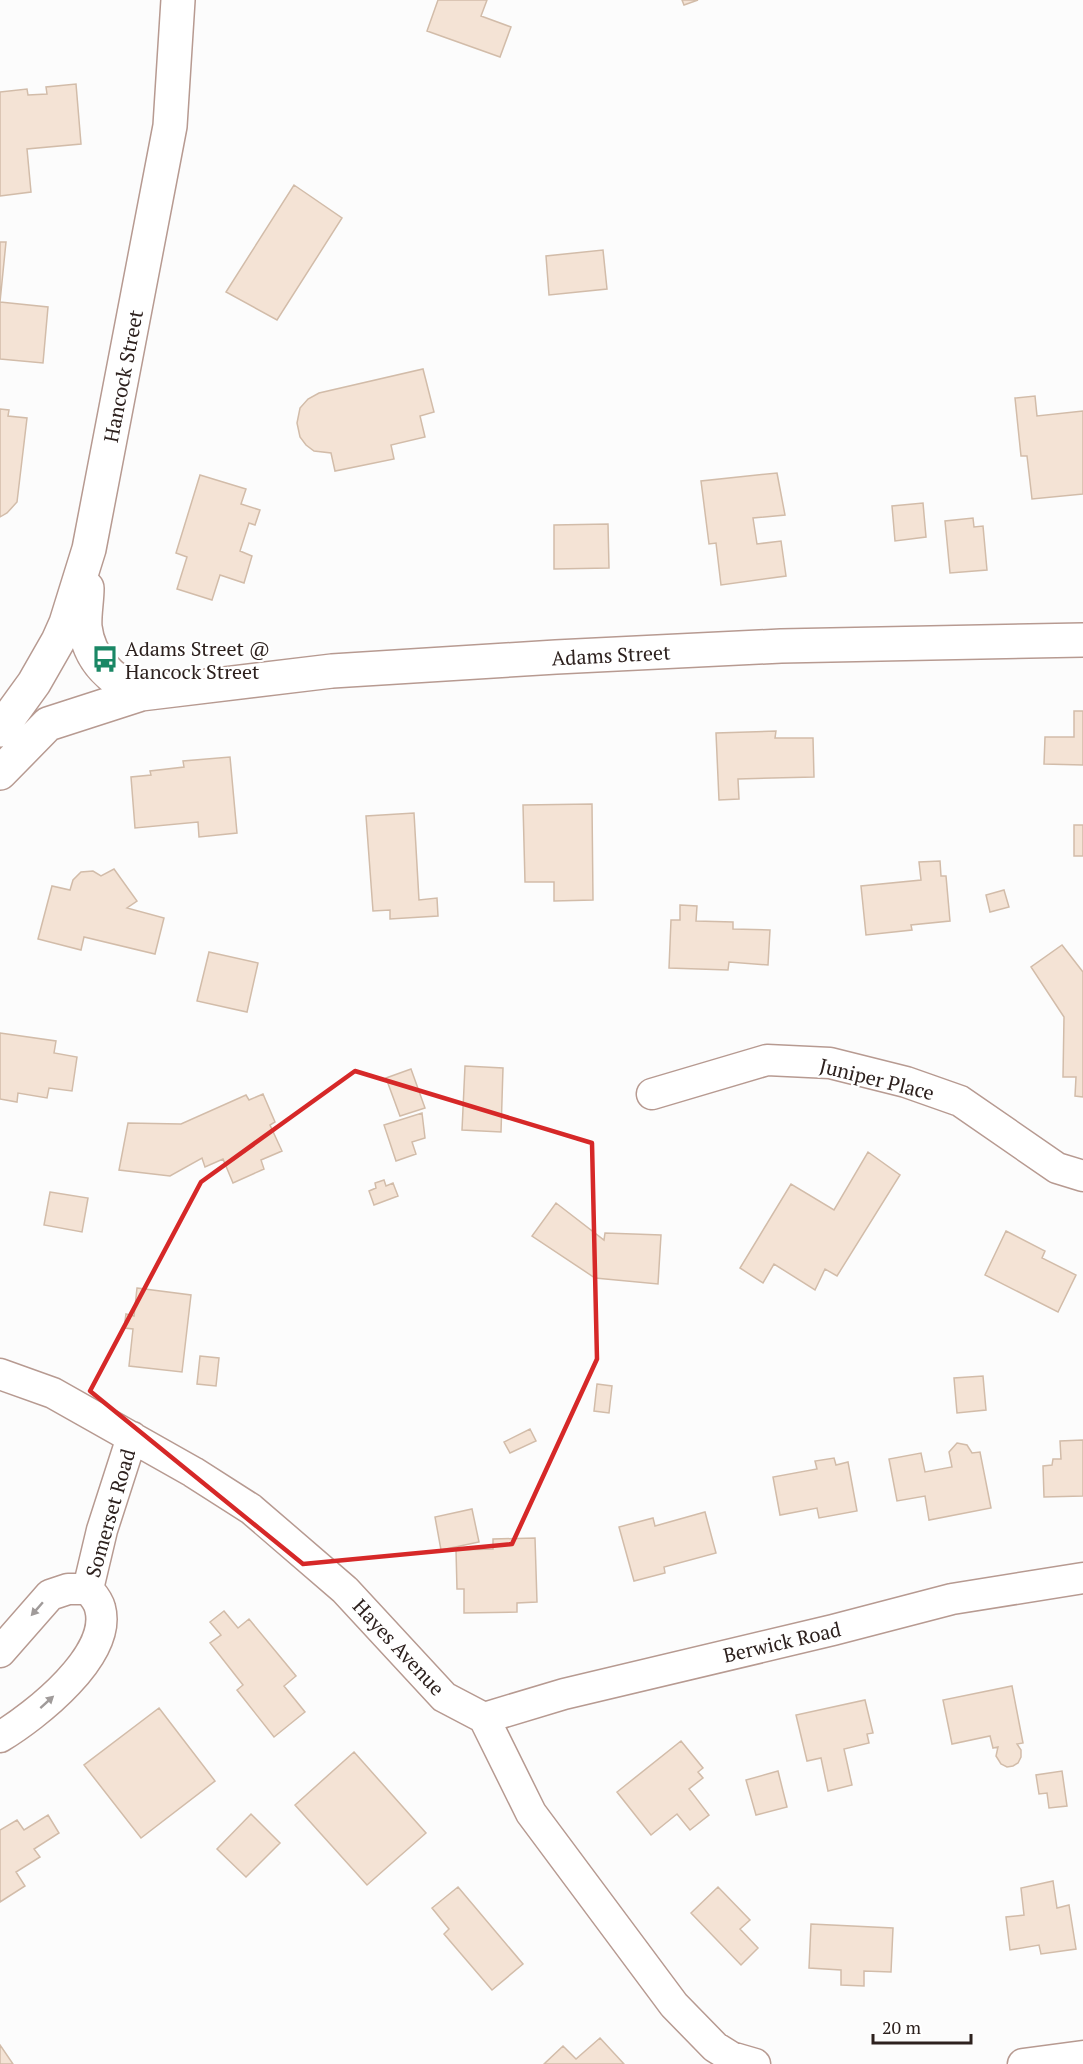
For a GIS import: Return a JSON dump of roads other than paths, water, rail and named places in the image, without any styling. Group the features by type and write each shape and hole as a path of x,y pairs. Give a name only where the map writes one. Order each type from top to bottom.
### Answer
{"main road":[{"name":"Hancock Street","path":"0,730 34,683 58,641 89,549 170,126 178,0"},
{"path":"89,549 86,627 96,660 121,685 141,694"},
{"name":"Adams Street","path":"0,773 48,724 141,694 332,671 556,657 781,646 1083,640"}],"street":[{"name":"Juniper Place","path":"652,1094 767,1060 830,1063 906,1082 960,1101 1057,1168 1083,1176"},
{"name":"Hayes Avenue","path":"0,1374 53,1393 194,1472 251,1509 345,1590 444,1697 484,1718"},
{"name":"Somerset Road","path":"87,1589 102,1530 132,1437"},
{"name":"Berwick Road","path":"484,1718 564,1694 833,1630 952,1599 1083,1578"},
{"name":"Somerset Road","path":"0,1652 50,1595 68,1589 87,1589 97,1600 101,1610 101,1623 88,1656 76,1674 42,1708 0,1737"},
{"path":"484,1718 531,1813 674,2005 715,2047 739,2062"},
{"path":"1023,2064 1083,2055"}],"place":[{"name":"Adams Street @ Hancock Street","path":"105,659"}]}
